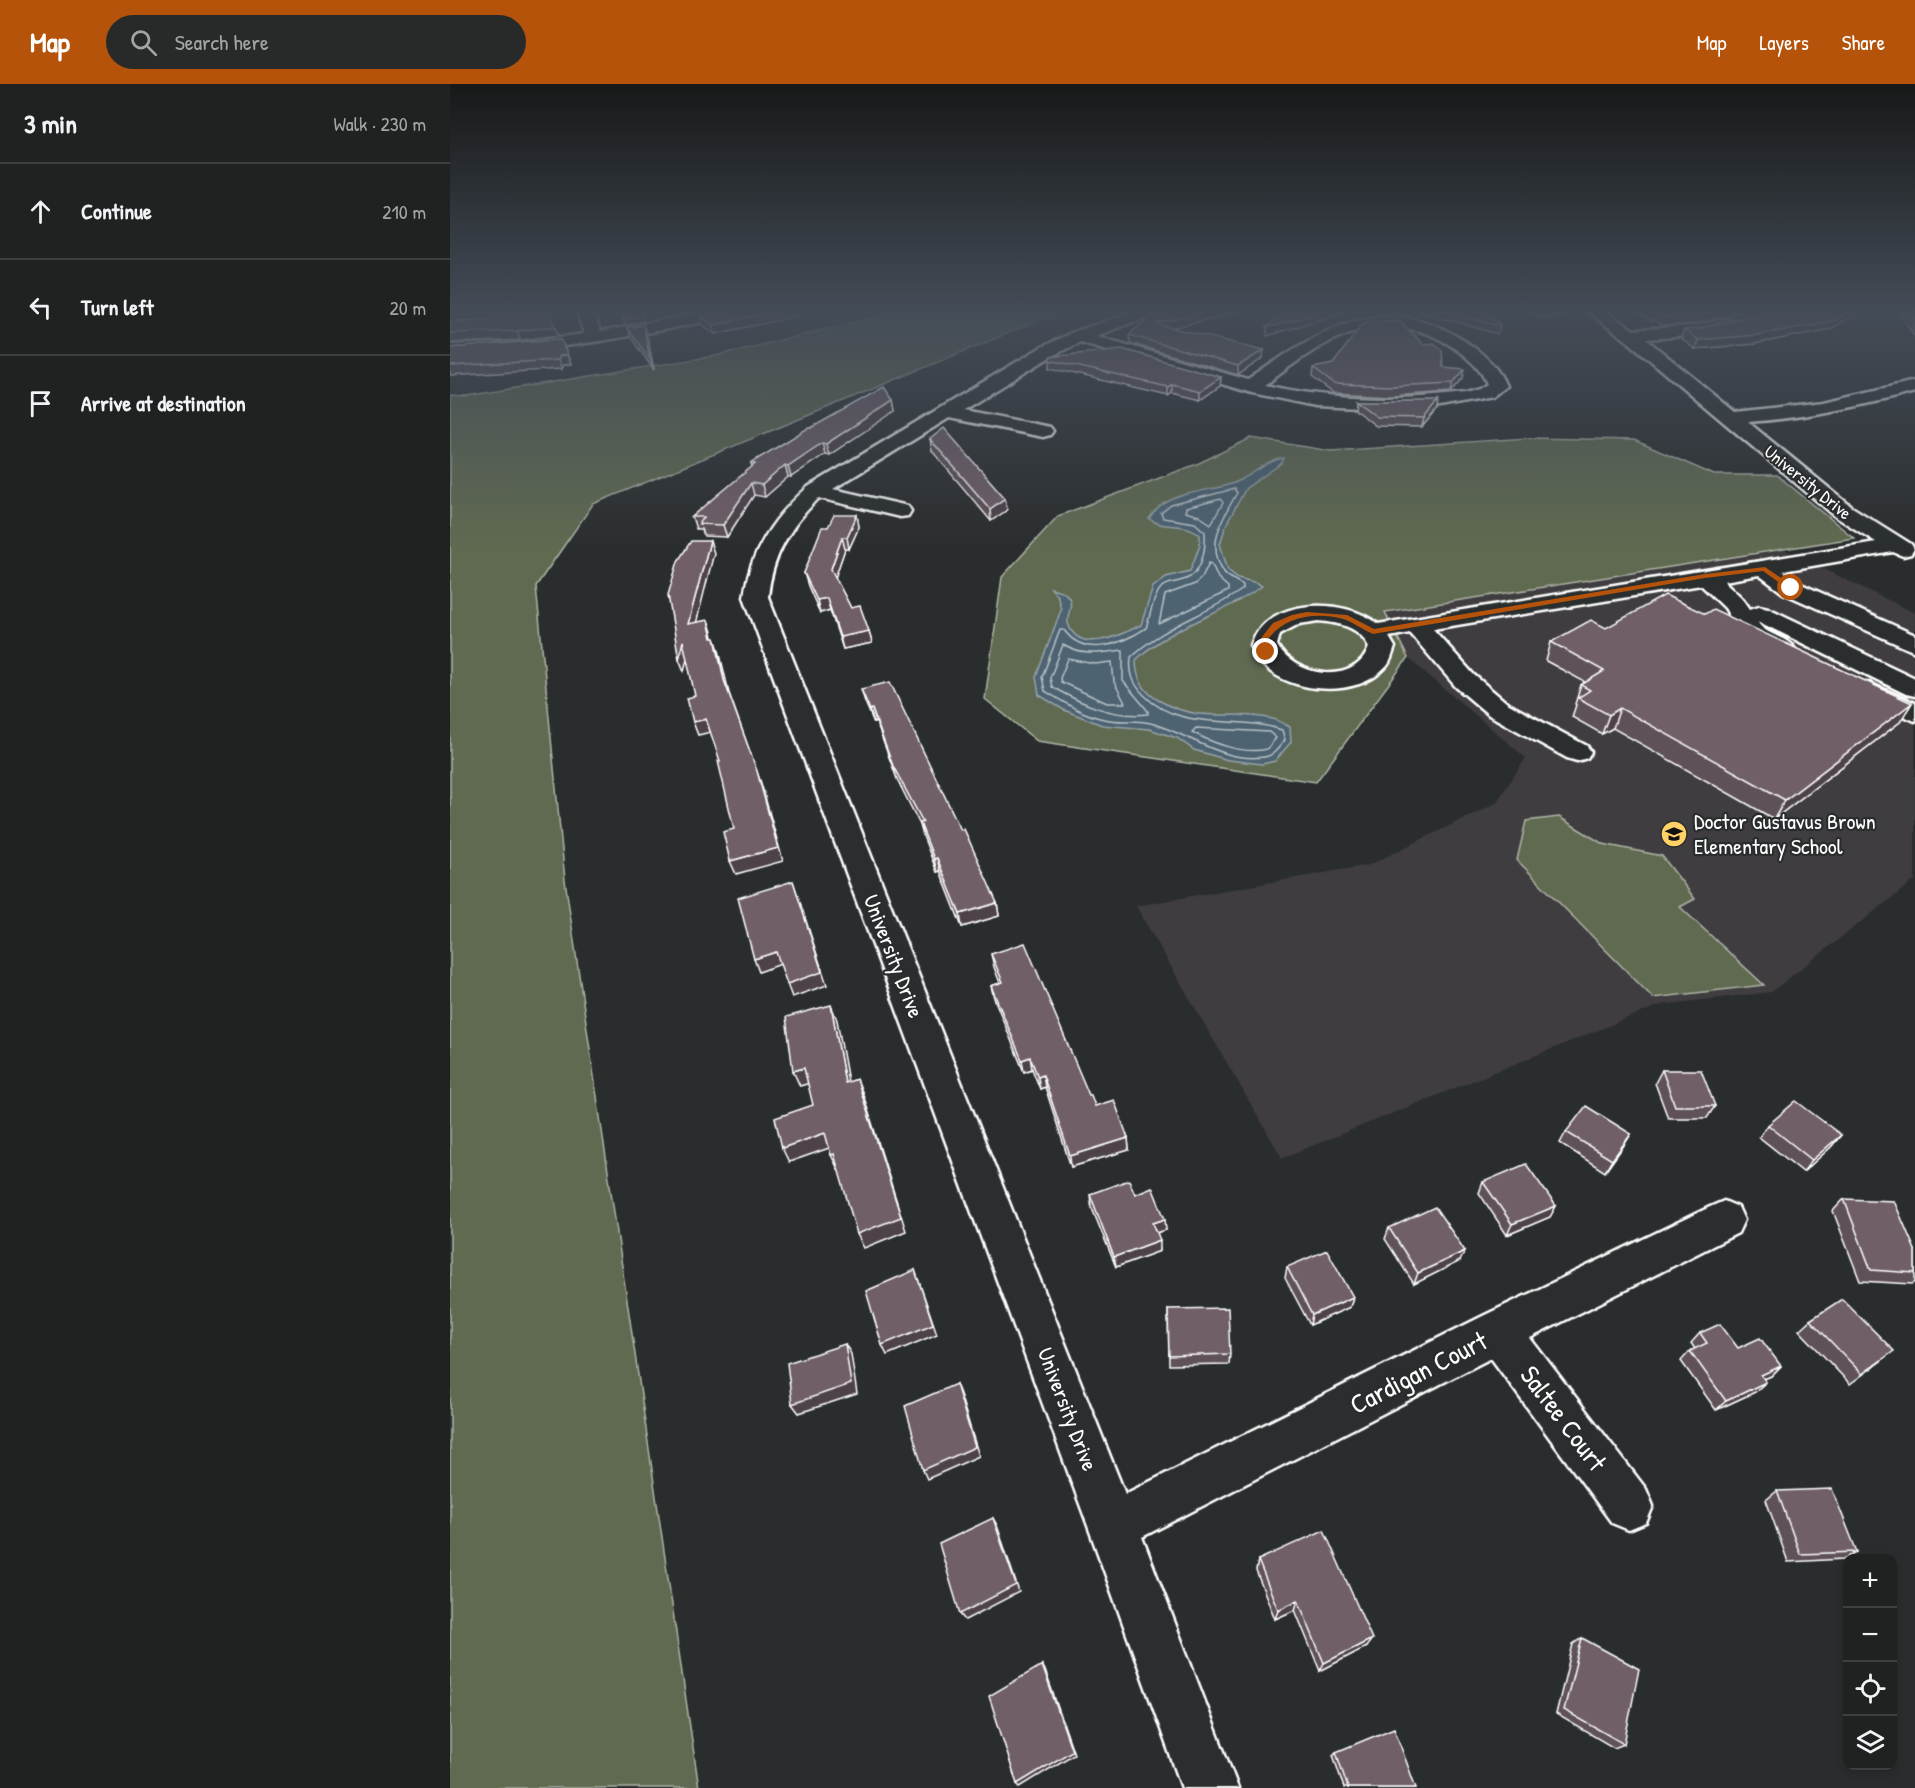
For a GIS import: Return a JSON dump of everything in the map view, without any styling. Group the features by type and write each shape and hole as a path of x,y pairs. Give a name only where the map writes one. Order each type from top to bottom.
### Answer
{"street":[{"name":"University Drive","path":"981,391 815,491 786,520 770,542 761,565 756,597 1113,1526 1210,1788"},
{"path":"1269,391 1317,400 1437,402 1476,398 1492,391"},
{"name":"University Drive","path":"1697,391 1844,512 1906,550"},
{"path":"1729,418 1826,408 1899,391"},
{"path":"946,412 1043,431"},
{"path":"815,491 900,511"},
{"path":"1373,632 1705,576 1906,550"},
{"path":"1765,569 1791,588 1915,644"},
{"path":"1705,576 1735,604 1751,633 1915,713"},
{"path":"1735,604 1915,688"},
{"path":"1415,624 1448,665 1490,703 1577,753"},
{"name":"Cardigan Court","path":"1113,1526 1498,1331 1724,1220"},
{"name":"Saltee Court","path":"1498,1331 1629,1506"}],"shaded area":[{"name":"Doctor Gustavus Brown Elementary School","path":"1785,550 1915,613 1915,880 1771,992 1660,1005 1282,1158 1136,906 1369,865 1496,803 1526,758 1408,658 1385,612"}],"green space":[{"path":"500,391 869,391 593,504 536,586 565,880 699,1788 450,1788 450,395 466,396"},
{"path":"1251,438 1331,451 1529,438 1634,440 1714,475 1777,475 1854,538 1385,612 1408,658 1316,782 1037,741 985,699 1002,577 1058,516 1197,464"},
{"path":"1559,817 1603,844 1662,856 1695,899 1680,907 1764,985 1653,998 1517,860 1526,821"}],"water":[{"path":"1284,458 1282,463 1246,488 1226,525 1220,544 1228,570 1238,578 1262,586 1231,605 1165,638 1136,660 1137,673 1145,689 1160,701 1175,708 1203,714 1258,716 1290,727 1291,742 1275,761 1262,764 1228,760 1194,750 1177,738 1149,729 1102,725 1064,710 1039,695 1036,677 1061,610 1058,597 1051,588 1069,597 1071,606 1068,623 1073,633 1081,639 1101,640 1123,634 1141,625 1153,587 1166,577 1190,571 1200,545 1200,535 1194,531 1149,519 1157,509 1177,497 1234,483 1271,462"}],"building":[{"path":"878,391 886,391 893,400 826,444 822,443 788,466 785,465 762,485 751,483 723,525 699,524 704,517 692,517 755,464 751,463"},
{"path":"1356,401 1438,401 1424,418 1377,417"},
{"path":"944,428 1005,498 990,509 930,439"},
{"path":"834,515 857,515 847,537 842,537 831,569 851,608 860,606 869,631 840,637 827,598 817,600 804,573 822,527 828,527"},
{"path":"691,541 710,541 688,624 708,620 712,638 715,638 724,680 757,771 778,848 730,861 723,832 734,829 718,761 720,761 706,719 693,722 687,698 695,696 683,641 679,659 668,595 678,561"},
{"path":"1665,595 1705,614 1713,609 1912,703 1785,800 1620,708 1609,715 1578,698 1590,690 1581,685 1604,671 1551,642 1591,620 1606,628"},
{"path":"890,682 961,830 964,829 997,903 960,914 937,858 934,859 920,823 923,822 893,766 872,709 870,710 861,689"},
{"path":"793,881 822,972 787,984 776,952 754,959 738,898"},
{"path":"1025,943 1089,1095 1095,1106 1114,1100 1128,1138 1070,1156 1043,1075 1038,1077 1030,1057 1022,1060 991,986 1003,982 991,954"},
{"path":"831,1005 845,1083 857,1079 901,1217 857,1234 834,1154 831,1155 825,1133 782,1148 775,1118 813,1105 804,1068 793,1071 786,1017"},
{"path":"1662,1070 1701,1070 1715,1106 1675,1106"},
{"path":"1796,1101 1841,1135 1812,1160 1768,1125"},
{"path":"1586,1106 1631,1134 1612,1160 1566,1132"},
{"path":"1526,1164 1556,1206 1512,1224 1483,1182"},
{"path":"1129,1180 1135,1194 1152,1187 1165,1219 1153,1223 1160,1240 1114,1257 1090,1194"},
{"path":"1844,1199 1894,1201 1915,1250 1915,1273 1871,1270"},
{"path":"1435,1207 1465,1251 1418,1273 1389,1228"},
{"path":"1327,1250 1353,1297 1312,1315 1287,1267"},
{"path":"915,1270 933,1324 882,1345 866,1291"},
{"path":"1842,1299 1894,1351 1862,1374 1810,1320"},
{"path":"1228,1308 1230,1354 1169,1356 1168,1309"},
{"path":"1720,1324 1738,1348 1760,1338 1781,1366 1761,1375 1766,1382 1726,1401 1690,1351 1707,1343 1700,1333"},
{"path":"845,1344 851,1384 792,1404 787,1363"},
{"path":"956,1384 975,1447 923,1470 905,1406"},
{"path":"1832,1489 1857,1552 1800,1554 1777,1491"},
{"path":"993,1518 1016,1585 960,1614 939,1544"},
{"path":"1324,1530 1372,1639 1324,1663 1298,1600 1278,1610 1258,1560"},
{"path":"1582,1638 1639,1669 1624,1744 1564,1710"},
{"path":"1042,1665 1072,1751 1017,1784 989,1696"},
{"path":"1394,1728 1416,1788 1348,1788 1336,1752"}],"place":[{"name":"Doctor Gustavus Brown Elementary School","path":"1674,834"}],"route":[{"path":"1266,652 1265,638 1275,625 1295,616 1307,614 1345,617 1366,626 1373,632 1705,576 1765,569 1777,580 1791,588"}]}
